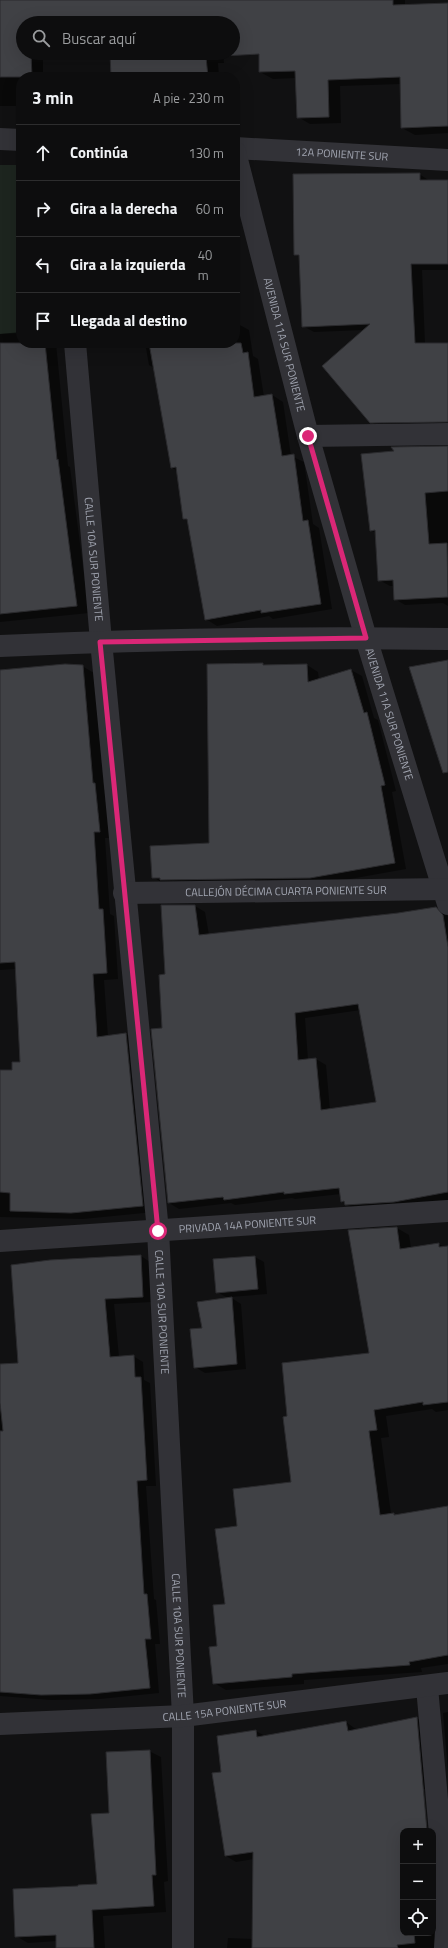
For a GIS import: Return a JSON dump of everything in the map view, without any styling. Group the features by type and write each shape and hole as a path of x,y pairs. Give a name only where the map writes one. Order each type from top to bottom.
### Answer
{"street":[{"path":"0,139 16,140"},
{"name":"12A PONIENTE SUR","path":"240,148 448,160"},
{"name":"AVENIDA 11A SUR PONIENTE","path":"240,171 308,436 366,638 447,894"},
{"name":"CALLE 10A SUR PONIENTE","path":"75,348 100,642 158,1231 183,1716 183,1948"},
{"path":"308,436 448,434"},
{"path":"0,646 100,642 366,638 448,639"},
{"name":"CALLEJÓN DÉCIMA CUARTA PONIENTE SUR","path":"124,893 447,894"},
{"name":"PRIVADA 14A PONIENTE SUR","path":"0,1241 448,1211"},
{"path":"438,1685 448,1912 445,1948"},
{"name":"CALLE 15A PONIENTE SUR","path":"0,1724 183,1716 438,1685"}],"shaded area":[{"path":"0,165 16,165 16,333 0,334"}],"building":[{"path":"0,0 393,0 393,5 448,3 448,126 401,128 400,77 328,80 329,117 297,118 295,71 259,72 259,54 240,55 240,16 16,16 16,60 31,60 32,72 16,72 16,77 0,77"},
{"path":"110,60 206,60 208,72 111,72"},
{"path":"420,173 420,180 448,180 448,264 411,264 415,343 448,343 448,422 370,423 322,366 370,324 302,327 299,255 294,255 293,174"},
{"path":"0,343 16,343 16,348 46,348 57,460 58,459 77,606 0,614"},
{"path":"241,343 243,353 248,352 254,397 272,394 282,456 294,454 303,521 308,520 321,604 261,613 261,610 205,620 187,519 183,519 176,467 171,468 150,348 240,348"},
{"path":"448,446 448,491 425,493 429,544 447,543 448,597 394,600 393,580 378,581 375,530 370,531 361,454 394,451 391,447"},
{"path":"448,660 448,772 443,773 409,667"},
{"path":"263,663 263,665 307,664 308,682 351,669 364,713 367,712 385,785 381,786 395,863 310,878 160,880 160,878 152,878 150,846 209,843 207,664"},
{"path":"65,664 83,665 93,783 95,783 100,832 94,832 99,909 103,909 107,973 93,974 97,1037 126,1033 143,1206 71,1213 10,1211 10,1193 0,1192 0,1070 12,1070 12,1062 20,1062 15,962 0,963 0,670"},
{"path":"161,905 195,905 199,935 398,913 436,907 443,915 448,947 448,1192 394,1202 345,1205 344,1201 341,1202 339,1188 284,1194 284,1192 224,1200 223,1197 168,1203 151,1029 162,1028 159,975 165,974","holes":["358,1004 376,1102 321,1110 316,1058 298,1060 295,1013"]},
{"path":"397,1227 400,1249 439,1243 439,1247 448,1246 448,1402 423,1405 423,1402 374,1410 377,1430 369,1431 380,1515 394,1513 394,1515 448,1506 448,1655 409,1662 410,1665 292,1674 292,1677 213,1684 209,1647 217,1646 213,1605 225,1604 215,1529 237,1526 233,1489 291,1482 283,1417 287,1416 282,1363 369,1353 348,1230"},
{"path":"141,1255 143,1297 105,1299 110,1357 134,1355 135,1377 141,1377 147,1480 137,1481 144,1594 147,1594 151,1639 145,1639 150,1688 90,1694 41,1695 0,1692 0,1431 3,1431 0,1403 0,1364 18,1363 11,1265 50,1260"},
{"path":"255,1256 258,1289 216,1293 213,1259"},
{"path":"232,1297 237,1364 194,1368 190,1329 202,1328 197,1302"},
{"path":"417,1717 427,1828 400,1828 400,1936 414,1936 415,1943 397,1945 398,1948 252,1948 253,1852 225,1856 212,1773 221,1772 217,1736 256,1730 257,1737 346,1721 348,1731"},
{"path":"150,1750 156,1875 152,1875 154,1906 92,1910 94,1948 56,1948 56,1935 15,1937 13,1889 97,1884 91,1814 109,1813 106,1752"}],"route":[{"path":"158,1231 100,642 366,638 308,436"}]}
